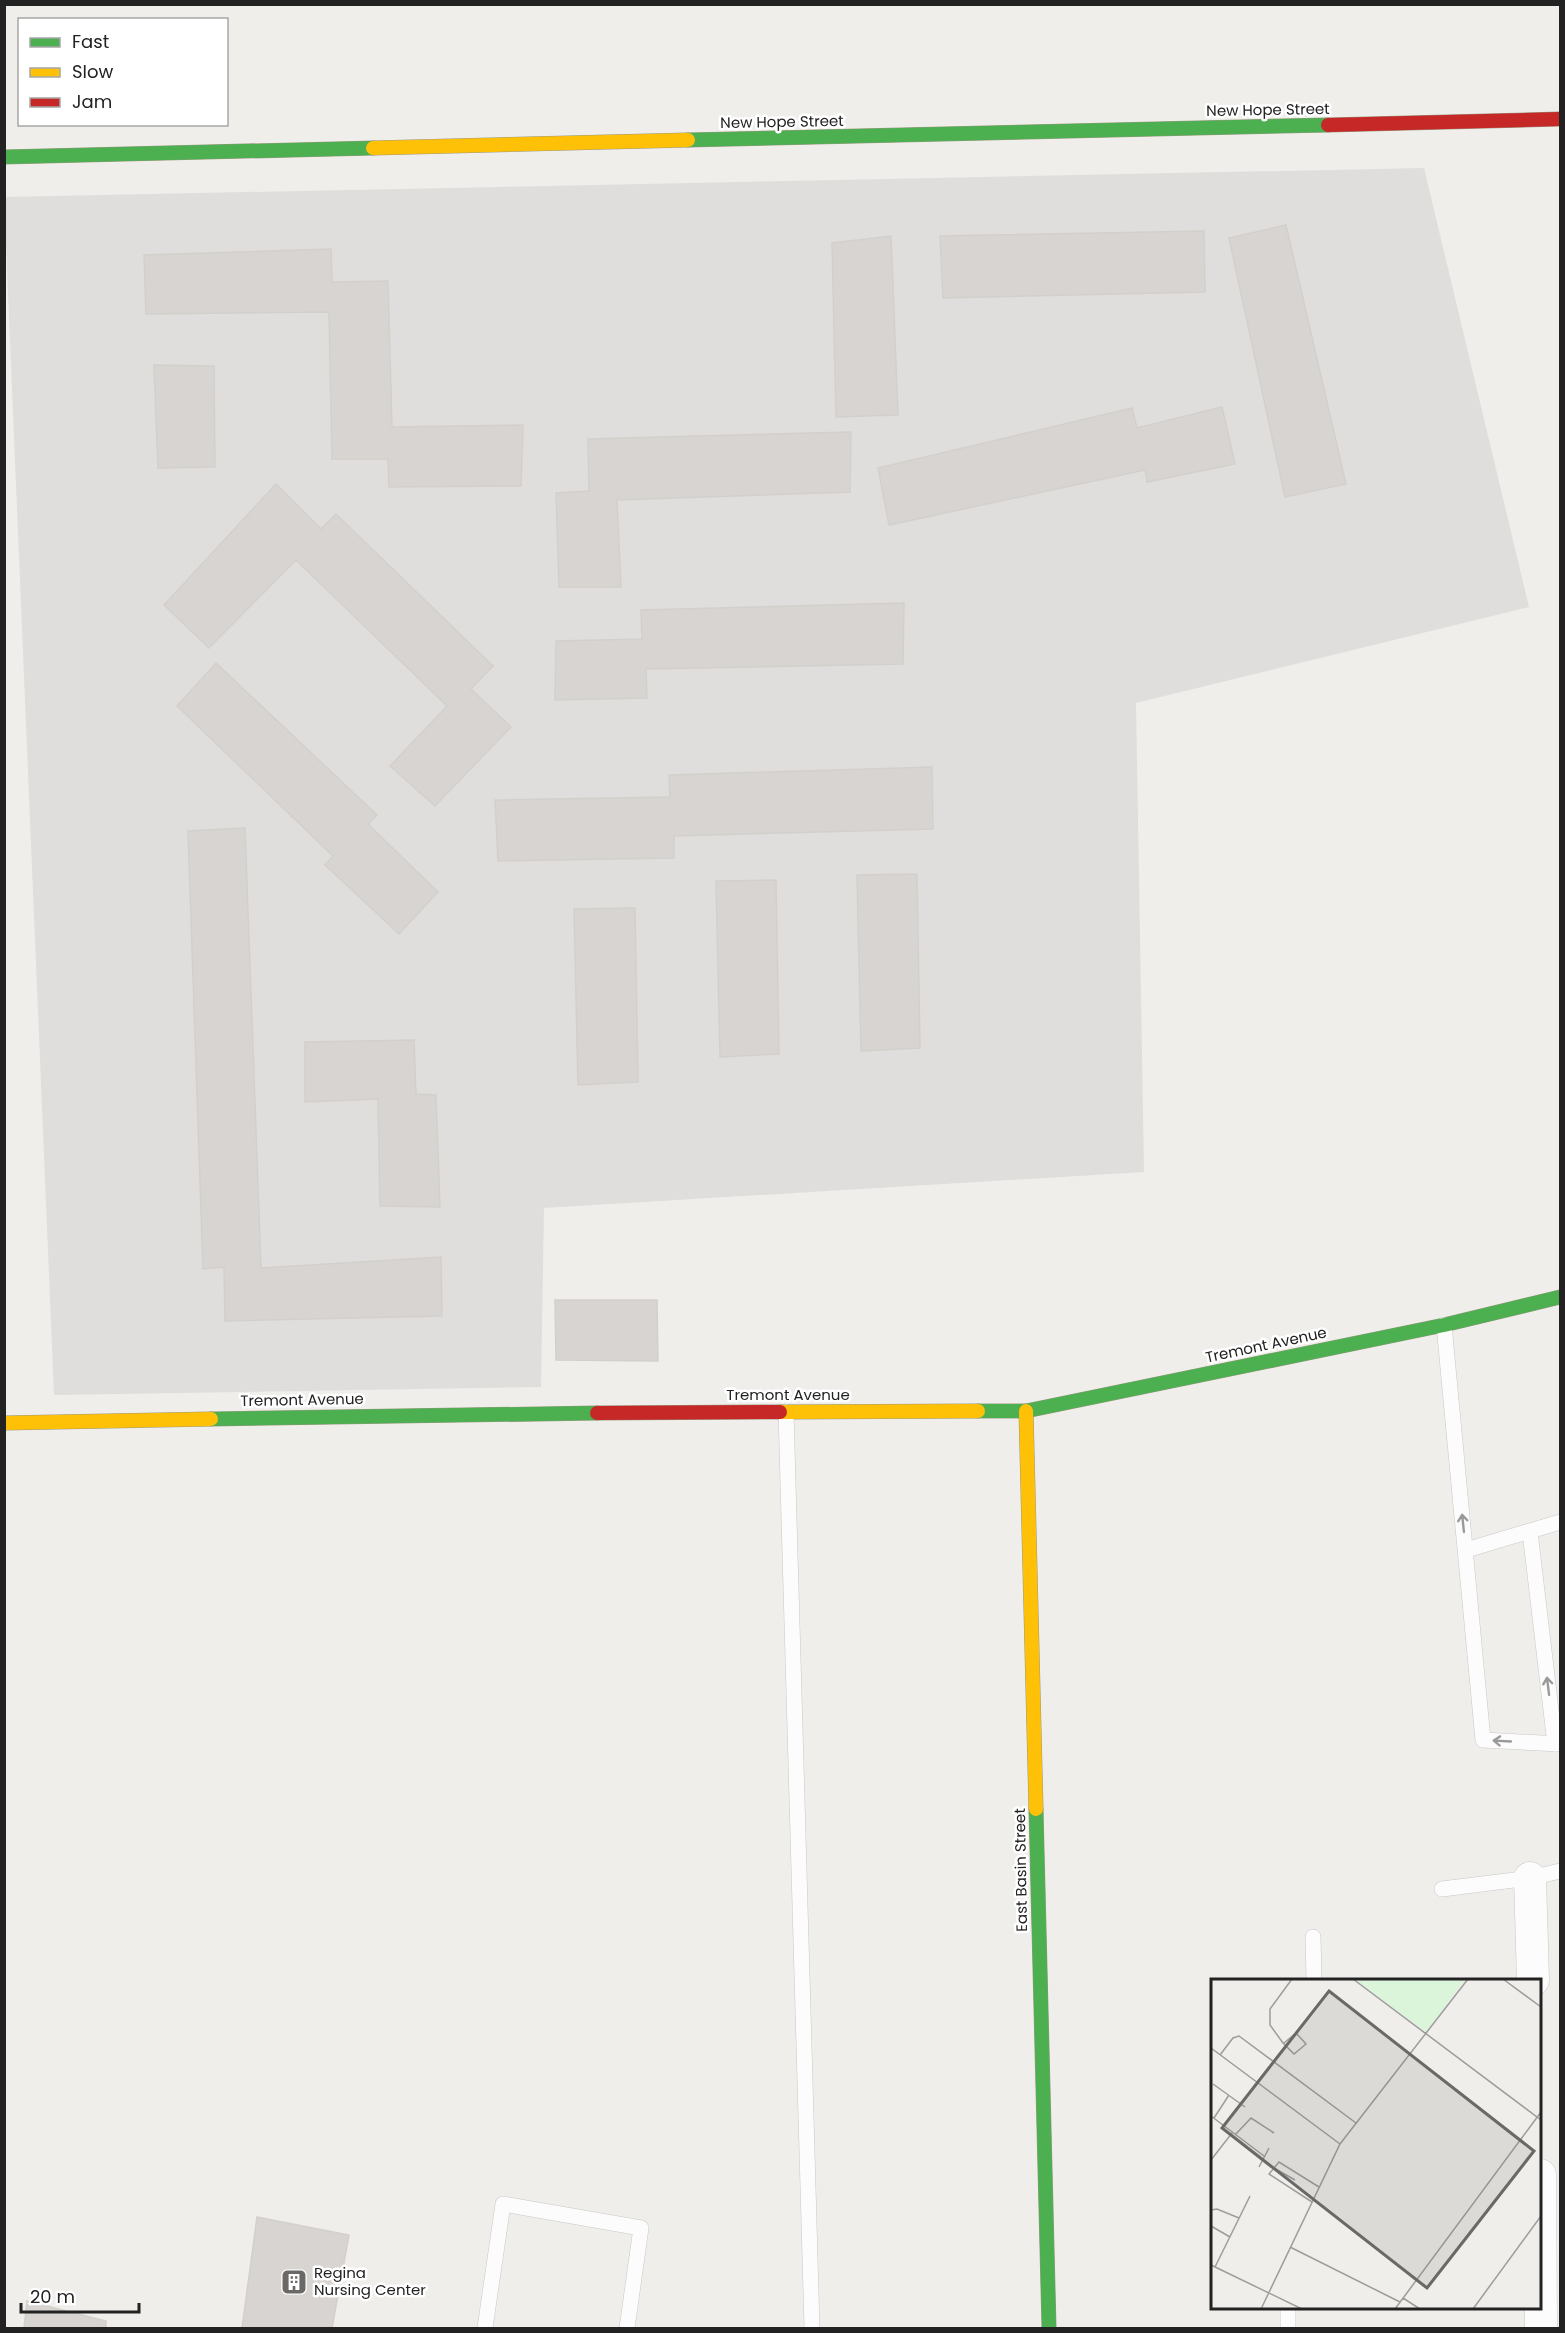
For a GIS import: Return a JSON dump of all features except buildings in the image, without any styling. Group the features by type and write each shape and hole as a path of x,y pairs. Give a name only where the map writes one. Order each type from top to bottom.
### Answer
{"street":[{"name":"New Hope Street","path":"4,157 1560,119"},
{"name":"Tremont Avenue","path":"4,1423 494,1413 1026,1411 1444,1325 1560,1297"},
{"name":"East Basin Street","path":"1026,1411 1049,2328"},
{"path":"1530,1878 1533,1979"},
{"path":"1541,2197 1551,2237 1541,2328"}],"lane":[{"path":"1444,1325 1484,1740 1558,1744 1530,1532"},
{"path":"786,1412 812,2328"},
{"path":"1466,1550 1560,1522"},
{"path":"1442,1889 1530,1878 1560,1871"},
{"path":"1312,1937 1314,1979"},
{"path":"485,2328 503,2205 641,2228 627,2328"},
{"path":"1288,2309 1288,2328"}],"shaded area":[{"path":"1424,168 1529,607 1136,703 1144,1172 544,1208 541,1387 54,1395 4,197"}],"traffic: fast":[{"path":"688,140 1328,125"},
{"path":"4,157 373,148"},
{"path":"978,1411 1026,1411 1444,1325 1560,1297"},
{"path":"211,1419 597,1413"},
{"path":"1036,1809 1049,2328"}],"traffic: slow":[{"path":"373,148 688,140"},
{"path":"780,1412 978,1411"},
{"path":"1026,1411 1036,1809"},
{"path":"4,1423 211,1419"}],"traffic: jam":[{"path":"1328,125 1560,119"},
{"path":"597,1413 780,1412"}],"place":[{"name":"Regina Nursing Center","path":"294,2282"}]}
